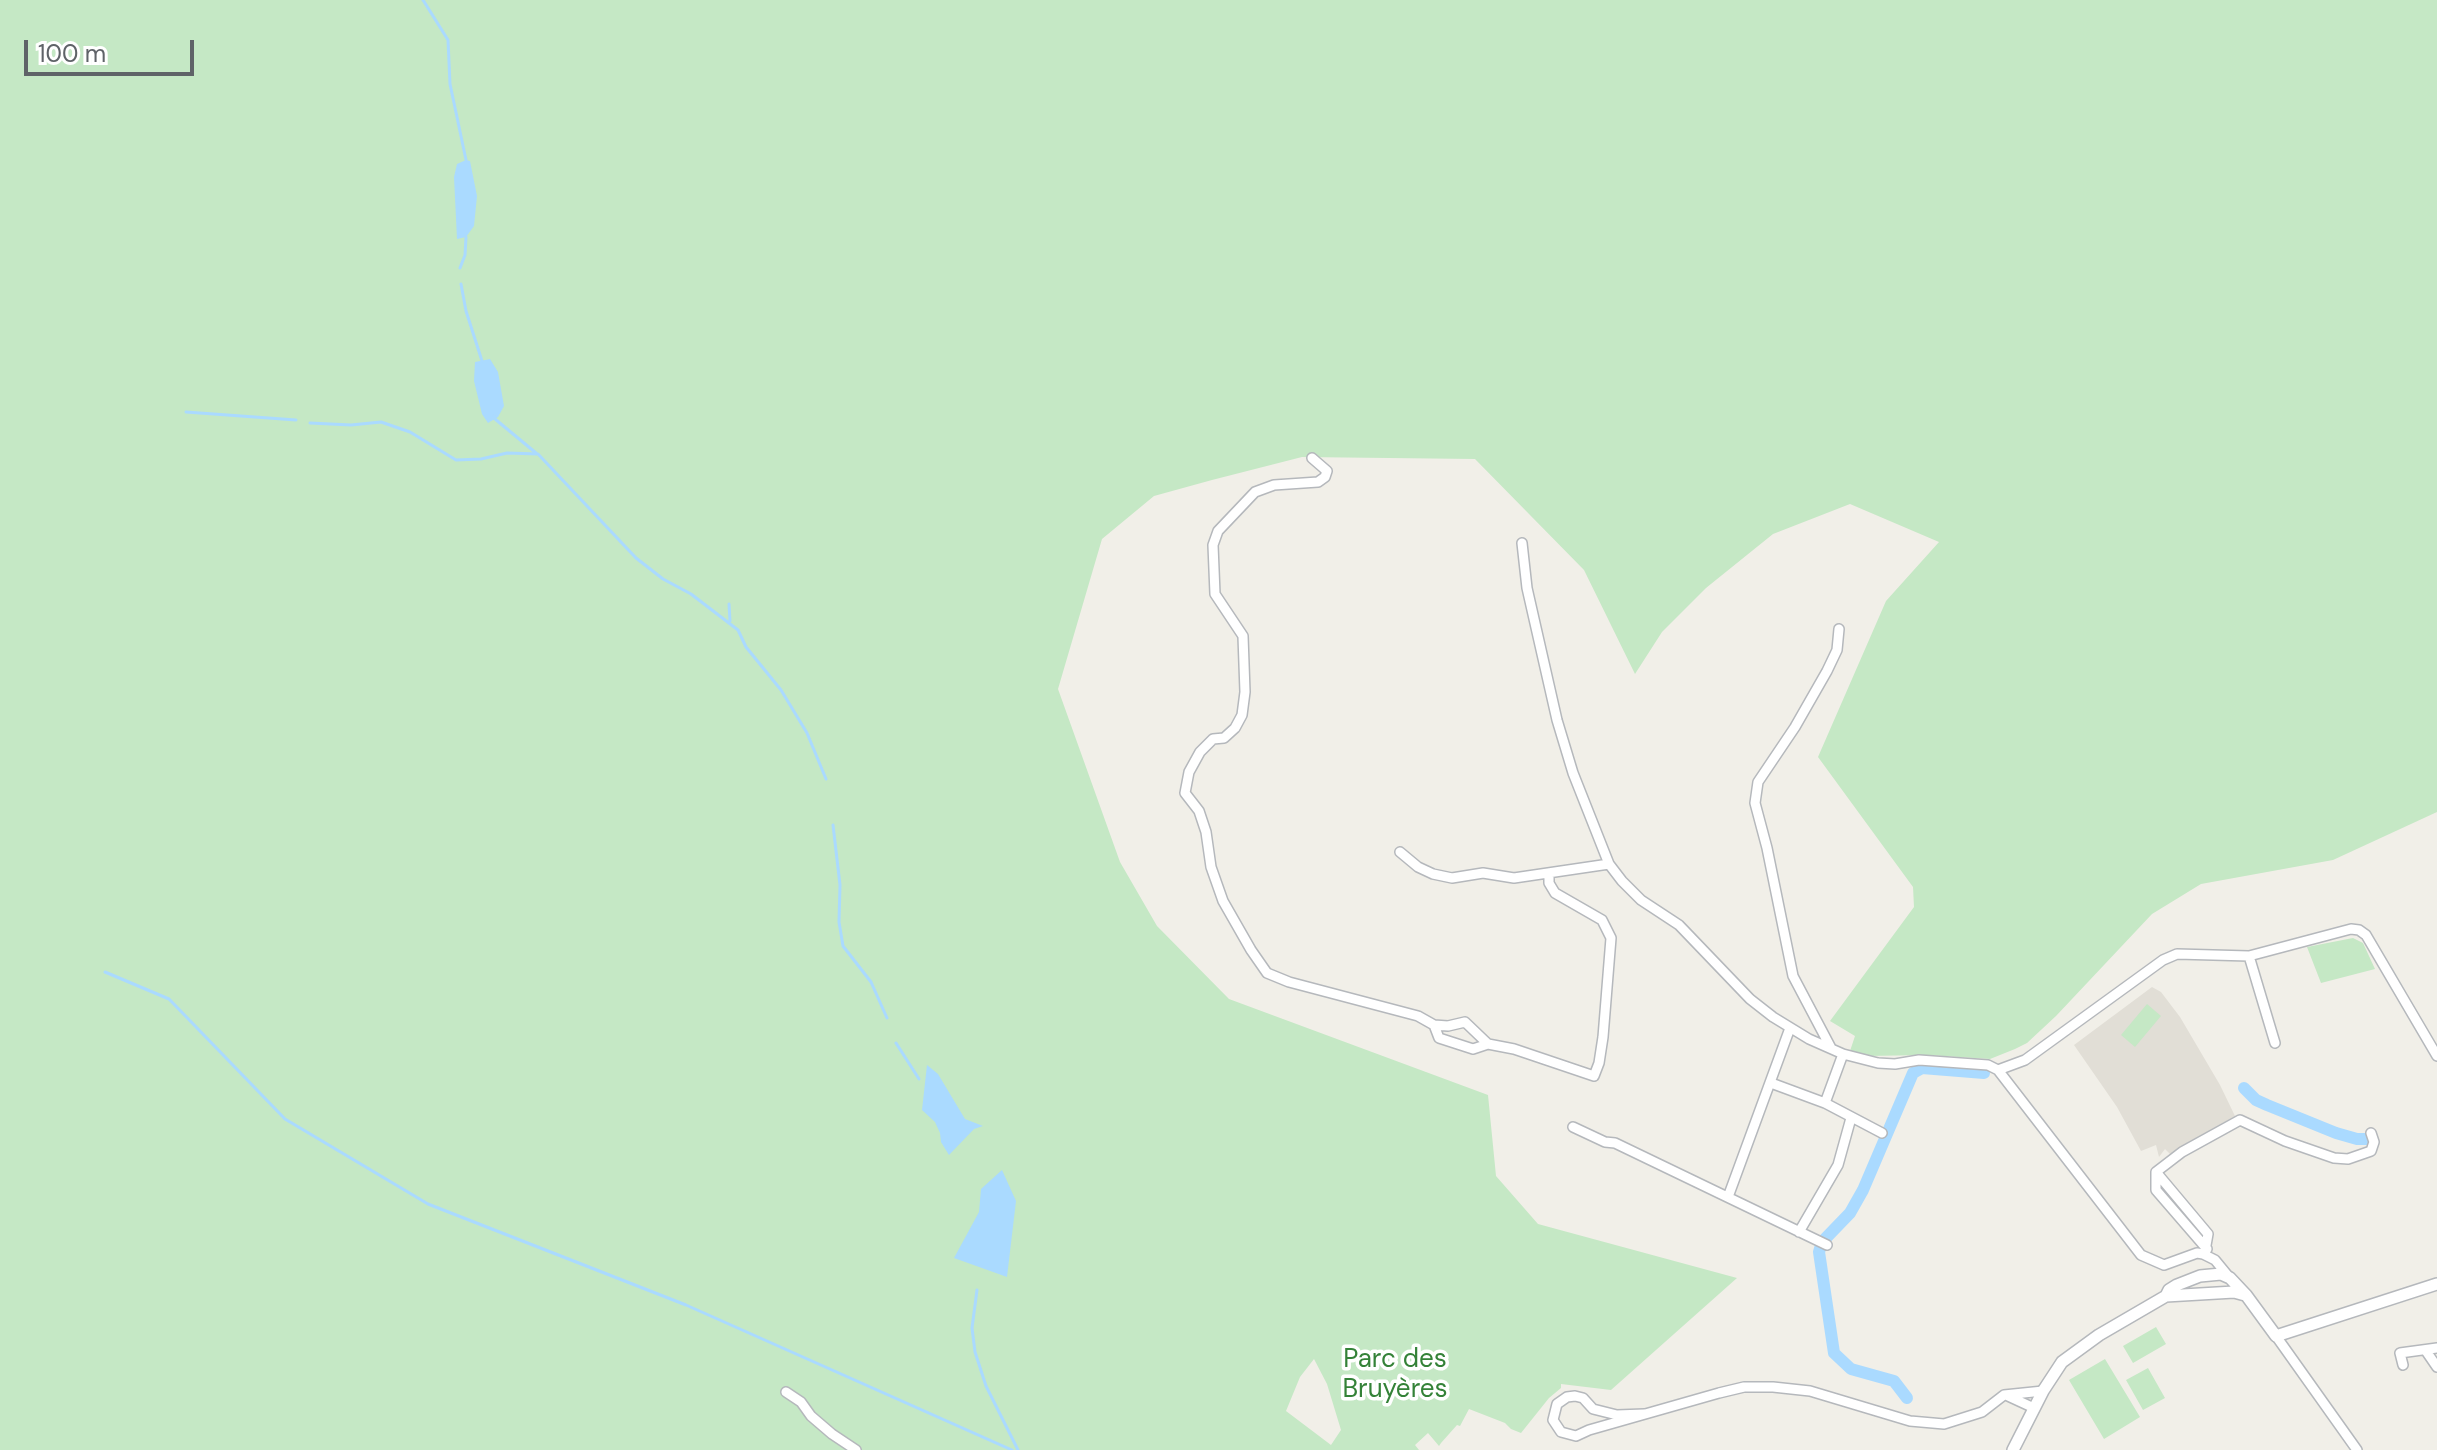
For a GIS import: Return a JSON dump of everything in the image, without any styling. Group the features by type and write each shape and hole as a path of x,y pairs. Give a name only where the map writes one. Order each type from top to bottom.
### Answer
{"street":[{"path":"1312,458 1327,471 1325,477 1318,482 1274,485 1255,492 1218,531 1214,542 1215,594 1243,636 1245,692 1242,715 1235,728 1224,738 1213,739 1200,752 1189,772 1185,793 1199,811 1211,867 1223,901 1267,973 1289,982 1418,1016 1434,1025 1465,1022 1488,1044"},
{"path":"1522,543 1527,588 1557,720 1573,773 1609,864 1641,900 1679,925 1750,999 1790,1028 1843,1054 1886,1064 1919,1060 1988,1065 1998,1070 2141,1255 2164,1265 2205,1251"},
{"path":"1831,1048 1793,976 1755,803 1758,782 1795,727 1837,650 1839,629"},
{"path":"1400,852 1418,867 1452,878 1483,873 1514,878 1609,864"},
{"path":"1434,1025 1439,1038 1473,1049 1488,1044 1514,1049 1594,1076 1599,1063 1611,938 1602,920 1555,893 1549,883 1549,873"},
{"path":"1998,1070 2025,1060 2163,960 2177,954 2249,956 2351,929 2366,935 2437,1056"},
{"path":"2249,956 2275,1043"},
{"path":"1728,1197 1790,1028"},
{"path":"1825,1103 1843,1054"},
{"path":"1771,1083 1825,1103 1882,1133"},
{"path":"1799,1232 1838,1165 1851,1118"},
{"path":"2357,1450 2246,1295 2160,1198 2156,1190 2156,1172 2182,1152 2240,1120 2285,1141 2334,1158 2348,1159 2371,1151 2374,1142 2371,1133"},
{"path":"1573,1127 1605,1142 1615,1143 1823,1243"},
{"path":"2166,1296 2177,1285 2200,1276 2221,1274 2230,1278"},
{"path":"2276,1336 2437,1284"},
{"path":"2013,1450 2043,1391 2062,1362 2099,1335 2166,1296 2234,1292 2246,1295"},
{"path":"2403,1365 2400,1353 2437,1348"},
{"path":"2426,1351 2437,1367"},
{"path":"1644,1414 1617,1415 1593,1409 1583,1398 1575,1396 1563,1399 1554,1410 1553,1420 1561,1432 1576,1436 1741,1388 1773,1387 1810,1391 1910,1421 1944,1424 1982,1412 2004,1395 2043,1391"},
{"path":"786,1392 801,1402 811,1416 832,1434 856,1450"},
{"path":"2004,1395 2034,1408"},
{"path":"1589,1430 1593,1409"}],"shaded area":[{"path":"2152,987 2161,992 2180,1017 2235,1116 2170,1154 2165,1149 2159,1157 2156,1145 2141,1151 2117,1107 2074,1045"}],"green space":[{"name":"Parc des Bruyères","path":"0,0 2437,0 2437,812 2333,860 2201,884 2152,914 2056,1016 2027,1043 2015,1049 1990,1059 1928,1055 1866,1056 1850,1051 1855,1036 1830,1021 1914,907 1913,887 1818,757 1886,601 1939,542 1850,504 1773,534 1706,588 1662,632 1635,674 1584,570 1475,459 1302,457 1154,496 1102,539 1058,689 1120,862 1157,926 1229,999 1488,1095 1496,1176 1538,1224 1737,1278 1611,1390 1561,1384 1561,1388 1521,1433 1469,1409 1460,1426 1457,1425 1439,1446 1428,1433 1415,1445 1419,1450 0,1450","holes":["1314,1359 1327,1384 1341,1430 1331,1445 1286,1411 1300,1377"]},
{"path":"2353,938 2363,943 2375,969 2321,983 2307,947"},
{"path":"2147,1004 2161,1016 2135,1047 2121,1035"},
{"path":"2156,1327 2166,1344 2133,1363 2123,1346"},
{"path":"2105,1359 2140,1417 2104,1439 2069,1380"},
{"path":"2148,1368 2165,1398 2143,1410 2126,1380"}],"water":[{"path":"470,161 477,196 474,226 466,237 457,239 454,177 457,164"},
{"path":"490,359 498,372 504,406 498,417 488,423 482,414 474,381 475,362"},
{"path":"927,1065 938,1074 965,1119 983,1126 974,1129 949,1155 935,1122 922,1110"},
{"path":"1002,1170 1016,1201 1007,1277 954,1258 979,1212 981,1189"}],"waterway":[{"path":"423,0 448,40 450,84 466,160"},
{"path":"460,268 465,255 466,237"},
{"path":"461,284 482,361"},
{"path":"186,412 296,420"},
{"path":"494,416 536,453"},
{"path":"310,423 351,425 381,422 410,432 456,460 481,459 507,453 538,454 636,558 738,630 746,647 781,690 807,733 826,779"},
{"path":"729,604 730,621"},
{"path":"833,825 843,946 871,982 887,1018"},
{"path":"105,972 169,999 285,1119 428,1204 686,1305 1012,1450"},
{"path":"896,1043 919,1079"},
{"path":"1907,1398 1894,1381 1851,1369 1834,1353 1819,1252 1822,1242 1850,1213 1863,1190 1913,1073 1922,1068 1984,1073"},
{"path":"2244,1088 2256,1100 2267,1105 2336,1133 2369,1139"},
{"path":"977,1290 972,1328 975,1352 986,1386 1018,1450"}]}
